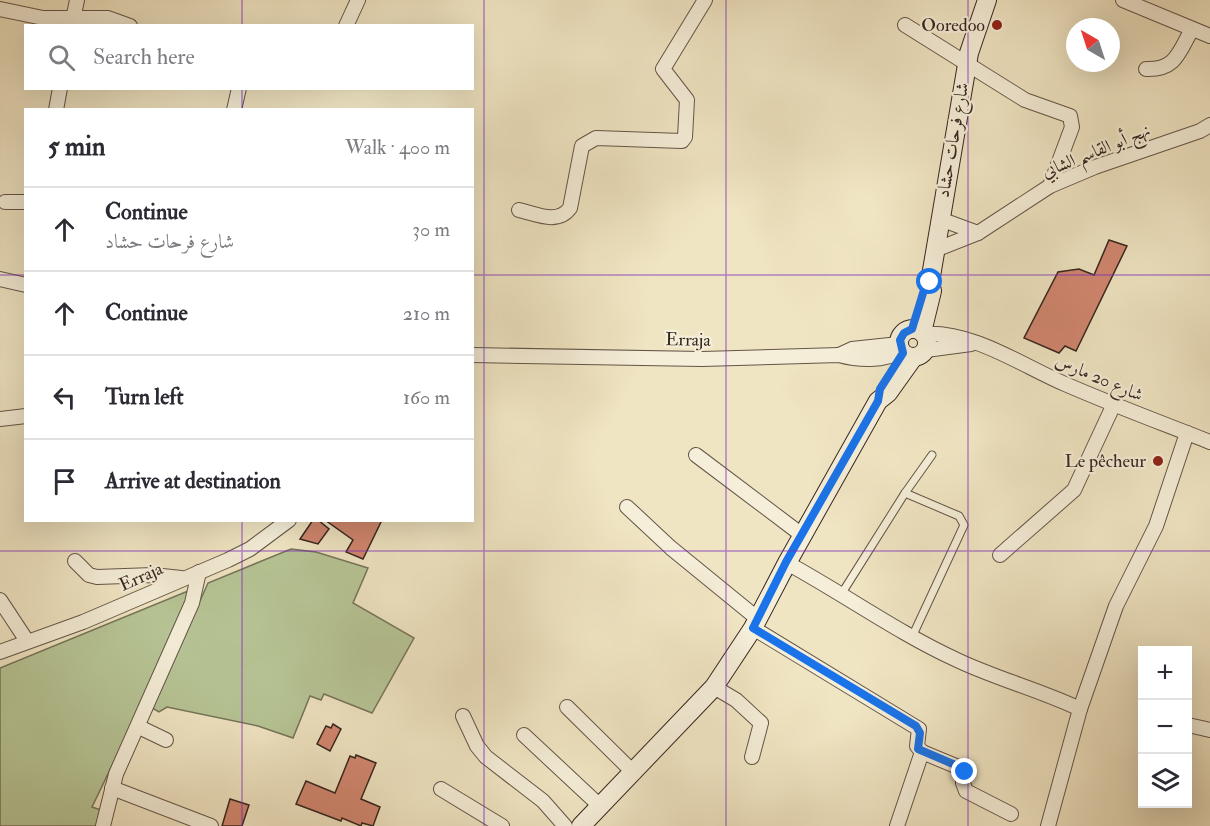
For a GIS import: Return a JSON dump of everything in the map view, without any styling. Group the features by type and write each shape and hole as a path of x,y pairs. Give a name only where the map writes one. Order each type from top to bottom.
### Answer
{"main road":[{"name":"شارع فرحات حشاد","path":"581,826 714,687 755,623 786,562 878,401 880,389 912,344 932,291 930,282 966,65 987,0"}],"street":[{"path":"72,22 77,0"},
{"path":"347,24 358,0"},
{"path":"519,210 552,218 560,218 566,214 570,208 582,146 587,141 596,138 682,141 685,137 687,100 663,69 705,0"},
{"path":"1123,0 1210,36"},
{"path":"0,9 72,22 108,18 124,24"},
{"path":"905,25 1025,100 1061,110 1070,116 1072,127 1050,186"},
{"path":"1146,69 1160,70 1172,64 1192,29"},
{"path":"56,108 60,90"},
{"path":"234,108 239,90"},
{"name":"نهج أبو القاسم الشابي","path":"935,250 978,233 1050,186 1095,167 1200,131 1210,125"},
{"path":"5,202 24,202"},
{"path":"940,219 978,233"},
{"path":"0,279 24,285"},
{"name":"شارع 20 مارس","path":"912,344 949,334 976,343 1114,404 1210,442"},
{"name":"Erraja","path":"474,355 702,359 839,355 852,349 912,344"},
{"path":"1000,555 1074,490 1114,404"},
{"path":"0,419 24,416"},
{"path":"1048,826 1080,709 1116,606 1161,511 1187,433"},
{"path":"696,455 802,535"},
{"path":"627,507 755,623 916,726 920,733 917,746 921,752 963,769 963,783 966,791 1011,814"},
{"name":"Erraja","path":"0,652 83,622 250,549 286,522"},
{"path":"75,561 89,575 153,575 183,578"},
{"path":"786,562 912,638 957,660 1080,709"},
{"path":"103,826 112,788 192,603 199,572"},
{"path":"0,600 27,641"},
{"path":"714,687 736,700 761,723 752,758"},
{"path":"567,707 634,772"},
{"path":"463,716 477,746 486,757 543,801 565,826"},
{"path":"1192,726 1210,730"},
{"path":"139,727 166,740"},
{"path":"524,735 600,806"},
{"path":"897,826 921,752"},
{"path":"112,788 211,826"},
{"path":"441,789 502,826"}],"lane":[{"path":"842,594 905,493 932,455"},
{"path":"905,493 959,516 964,525 960,538 912,638"}],"green space":[{"path":"291,549 316,552 368,568 353,603 414,638 372,713 324,694 321,700 310,696 293,738 258,726 167,707 159,712 152,708 208,583"},
{"path":"188,591 190,597 151,685 92,807 101,810 96,826 0,826 0,668"}],"building":[{"path":"1109,240 1127,246 1076,351 1065,346 1059,353 1024,338 1058,272 1079,269 1094,275"},
{"path":"312,522 320,522 329,529 318,544 300,539"},
{"path":"328,522 381,522 363,559 346,552 353,540"},
{"path":"333,724 341,729 330,751 317,744 326,726 331,728"},
{"path":"356,755 376,763 361,799 380,807 373,826 362,823 361,826 342,818 341,821 296,804 306,781 335,793 350,756 355,758"},
{"path":"230,799 249,805 242,826 222,826"}],"place":[{"name":"Ooredoo","path":"997,25"},
{"name":"Le pêcheur","path":"1158,461"}],"route":[{"path":"930,282 924,290 912,329 901,336 899,344 903,353 880,389 878,401 786,562 753,628 916,726 920,733 917,746 921,752 960,767 965,772"}]}
